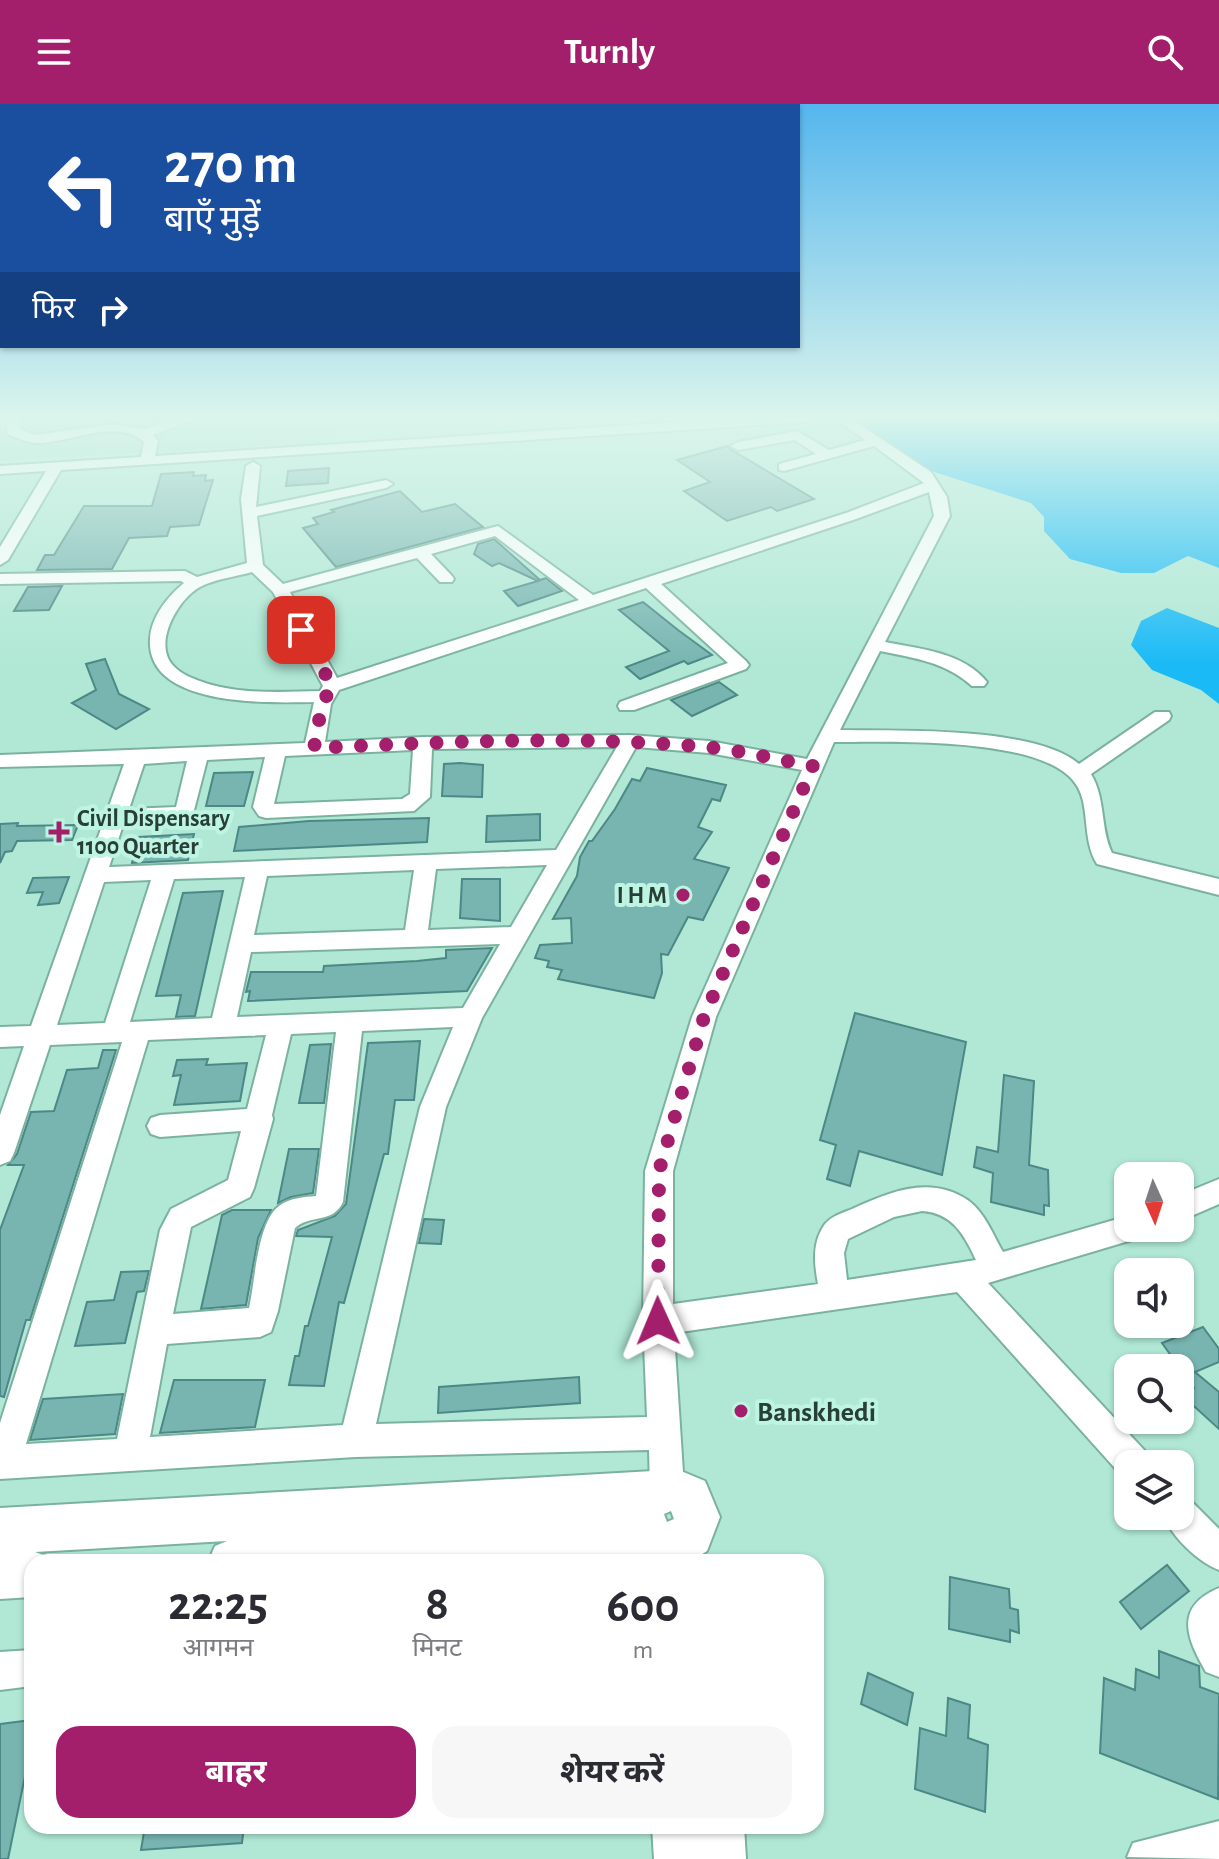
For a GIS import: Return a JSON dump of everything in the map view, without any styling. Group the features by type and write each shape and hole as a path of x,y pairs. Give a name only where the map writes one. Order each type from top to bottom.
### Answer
{"main road":[{"path":"0,1531 670,1530"},
{"path":"341,1554 670,1530"},
{"path":"0,1576 24,1574"},
{"path":"679,1834 681,1859"},
{"path":"717,1834 719,1859"}],"street":[{"path":"0,560 36,500"},
{"path":"248,500 255,566 280,590 329,691 314,748"},
{"path":"250,513 311,500"},
{"path":"255,566 195,583 166,612 156,641 156,656 165,670 180,680 239,696 329,691 894,500"},
{"path":"670,1530 658,1321 659,1171 704,1017 827,736 942,516 940,500"},
{"path":"280,590 498,531 591,601"},
{"path":"420,551 446,579"},
{"path":"0,579 185,576 195,583"},
{"path":"627,706 740,665 649,582"},
{"path":"877,645 949,662 966,670 978,682"},
{"path":"1079,773 1162,716"},
{"path":"827,736 968,739 1048,755 1079,773 1093,796 1098,852 1105,859 1219,887"},
{"path":"0,761 136,758 423,743 630,741 709,747 813,766"},
{"path":"356,1441 433,1107 470,1017 630,741"},
{"path":"277,750 263,807 266,811 407,806 420,797 423,743"},
{"path":"116,816 185,813 199,754"},
{"path":"0,1153 136,758"},
{"path":"96,875 563,857"},
{"path":"415,938 426,861"},
{"path":"222,1028 258,867"},
{"path":"165,872 161,877 126,1032 2,1462 356,1441 665,1433"},
{"path":"241,944 519,935"},
{"path":"0,1037 470,1017"},
{"path":"155,1330 256,1324 262,1319 282,1223 294,1210 324,1207 329,1202 350,1023"},
{"path":"130,1454 174,1230 181,1218 240,1188 260,1119 281,1025"},
{"path":"160,1126 260,1119"},
{"path":"1194,1202 1219,1191"},
{"path":"835,1296 829,1258 838,1229 898,1201 937,1200 958,1209 969,1221 996,1268"},
{"path":"658,1321 963,1277 1114,1233"},
{"path":"963,1277 1121,1450"},
{"path":"1194,1528 1219,1553"},
{"path":"1219,1606 1205,1623 1205,1635 1219,1659"},
{"path":"0,1671 24,1669"},
{"path":"1147,1857 1219,1841"}],"water":[{"path":"1021,500 1219,500 1219,568 1188,556 1154,573 1121,573 1070,559 1044,531 1044,517 1031,503"},
{"path":"1167,608 1219,628 1219,704 1201,690 1152,670 1131,645 1141,621"}],"building":[{"path":"154,500 207,500 199,525 170,527 167,536 129,538 112,569 37,570 45,555 54,555 84,506 152,506"},
{"path":"368,500 409,500 422,512 455,504 483,527 336,567 303,528 318,524 313,518 334,512 331,510"},
{"path":"697,500 811,500 777,511 771,507 727,521"},
{"path":"494,539 540,580 546,578 562,591 518,606 504,591 538,581 499,563 492,566 474,554 478,544"},
{"path":"62,586 49,610 14,611 28,587"},
{"path":"643,602 712,655 688,664 684,661 640,679 626,667 669,651 619,610"},
{"path":"105,659 119,694 149,709 116,729 72,703 96,690 86,664"},
{"path":"719,682 737,695 692,716 671,700"},
{"path":"444,764 483,765 482,797 442,796"},
{"path":"647,768 726,785 720,801 712,799 698,827 712,832 694,859 729,868 703,920 688,917 668,955 661,954 662,973 654,998 558,979 562,970 547,967 549,961 535,958 540,945 572,943 571,918 553,919 577,876 580,857 589,841 615,809 632,779 640,781"},
{"path":"253,772 244,806 206,806 214,773"},
{"path":"540,814 540,840 486,842 487,816"},
{"path":"429,818 427,842 234,851 239,827 309,821"},
{"path":"18,823 17,826 78,825 72,840 17,841 12,851 5,852 0,863 0,824"},
{"path":"194,834 188,860 132,863 139,837"},
{"path":"69,877 59,903 38,905 43,892 27,893 33,878"},
{"path":"462,879 500,879 500,921 460,918"},
{"path":"223,891 195,1016 176,1017 181,995 156,996 183,893"},
{"path":"492,948 467,991 248,1001 250,991 246,992 251,972 323,972 324,966 446,958 446,950"},
{"path":"855,1013 966,1042 942,1175 859,1151 850,1186 827,1179 836,1145 820,1140"},
{"path":"420,1041 414,1100 395,1100 388,1154 384,1154 344,1303 339,1302 324,1386 289,1385 332,1237 296,1236 298,1230 335,1216 346,1204 368,1043"},
{"path":"331,1044 324,1103 299,1103 310,1045"},
{"path":"103,1050 116,1050 30,1320 26,1320 4,1397 0,1396 0,1230 24,1165 8,1165 17,1154 31,1112 54,1111 67,1070 98,1068"},
{"path":"208,1059 206,1065 247,1063 240,1101 174,1105 181,1075 173,1076 177,1060"},
{"path":"1004,1075 1034,1081 1029,1165 1048,1170 1049,1206 1044,1205 1044,1215 991,1202 993,1173 974,1167 977,1147 998,1152"},
{"path":"289,1149 319,1149 313,1193 278,1203"},
{"path":"232,1210 271,1210 258,1238 246,1305 201,1309 222,1215"},
{"path":"424,1219 444,1220 441,1244 419,1243"},
{"path":"149,1271 144,1291 137,1292 125,1343 75,1346 87,1302 114,1300 121,1272"},
{"path":"1203,1327 1219,1349 1219,1362 1195,1372 1219,1392 1219,1429 1194,1406 1194,1354 1170,1354 1162,1343 1175,1338 1194,1338 1194,1331"},
{"path":"579,1377 580,1403 438,1413 439,1387"},
{"path":"174,1380 265,1380 255,1427 160,1433"},
{"path":"123,1394 115,1434 30,1440 43,1399"},
{"path":"1167,1565 1189,1591 1141,1629 1120,1602"},
{"path":"950,1577 1009,1589 1010,1608 1018,1610 1019,1633 1010,1630 1010,1642 949,1629"},
{"path":"1159,1651 1199,1666 1200,1687 1219,1694 1218,1799 1100,1753 1104,1678 1135,1690 1136,1669 1159,1678"},
{"path":"868,1673 913,1693 907,1725 861,1704"},
{"path":"948,1698 970,1705 968,1738 988,1745 985,1812 915,1789 920,1728 946,1736"},
{"path":"24,1721 24,1781 8,1859 0,1859 0,1724"},
{"path":"144,1834 243,1834 242,1843 141,1850"}],"place":[{"name":"Civil Dispensary 1100 Quarter","path":"59,832"},
{"name":"I H M","path":"683,895"},
{"name":"Banskhedi","path":"741,1411"}],"route":[{"path":"301,630 332,686 322,704 314,748 423,743 630,741 709,747 813,766 704,1017 659,1171 658,1321"}]}
